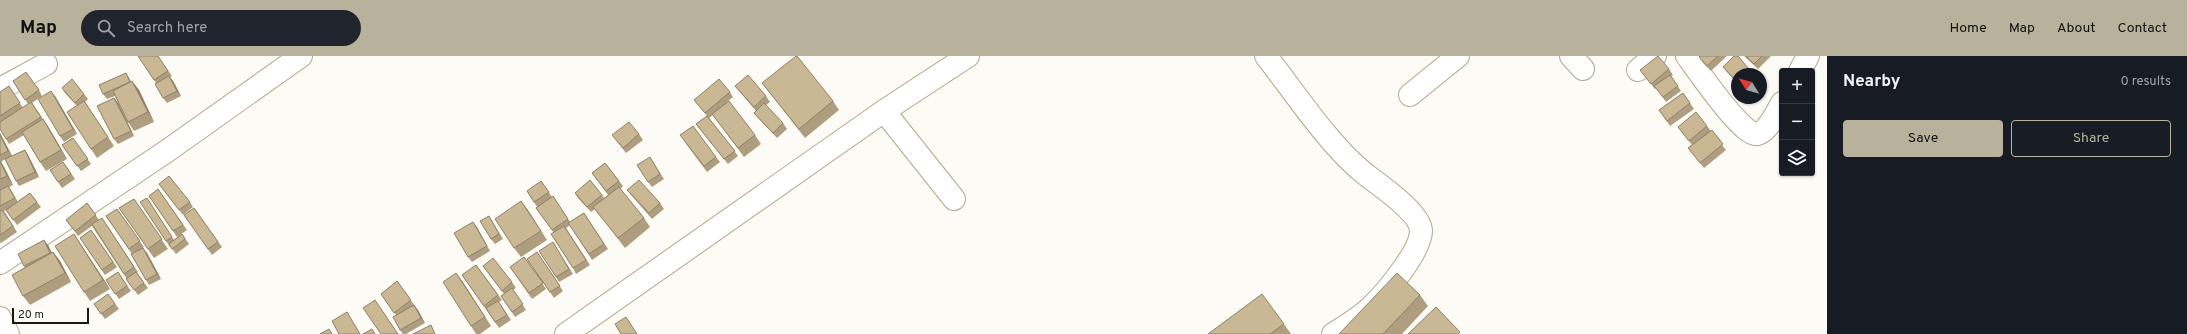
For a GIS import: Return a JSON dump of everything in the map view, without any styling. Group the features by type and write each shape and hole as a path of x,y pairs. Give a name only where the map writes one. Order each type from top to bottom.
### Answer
{"main road":[{"path":"0,263 179,143 301,56"},
{"path":"566,334 884,111 968,56"},
{"path":"1266,56 1340,149 1362,171 1417,218 1421,231 1414,252 1393,282 1370,308 1333,334"},
{"path":"1410,95 1458,56"},
{"path":"1638,70 1655,56"},
{"path":"1687,56 1736,120 1751,134 1757,135 1764,131 1781,104"},
{"path":"1802,68 1808,56"},
{"path":"0,89 46,64"},
{"path":"884,111 954,199"},
{"path":"0,318 8,334"}],"building":[{"path":"138,56 158,56 168,71 154,80"},
{"path":"796,56 833,101 799,129 762,83"},
{"path":"1658,56 1669,69 1651,84 1640,70"},
{"path":"1718,56 1707,66 1699,57"},
{"path":"1734,56 1738,56 1748,68 1731,68 1731,76 1723,67"},
{"path":"1746,56 1762,56 1754,64"},
{"path":"26,72 39,90 25,100 13,81"},
{"path":"126,73 130,82 103,94 99,85"},
{"path":"748,75 766,96 754,107 735,86"},
{"path":"1670,75 1678,86 1663,97 1654,86"},
{"path":"169,76 177,91 163,98 155,84"},
{"path":"72,79 84,94 75,103 62,88"},
{"path":"719,79 730,92 705,113 694,100"},
{"path":"132,81 148,112 128,122 113,91"},
{"path":"9,86 20,103 0,116 0,92"},
{"path":"51,91 73,129 60,136 38,99"},
{"path":"1683,93 1690,103 1667,121 1659,110"},
{"path":"114,98 131,131 114,139 97,106"},
{"path":"84,101 108,137 91,149 67,112"},
{"path":"729,101 755,135 738,148 712,114"},
{"path":"31,102 41,117 6,139 0,129 0,122"},
{"path":"764,103 783,123 773,133 754,113"},
{"path":"1696,112 1707,126 1689,141 1678,127"},
{"path":"707,116 735,151 724,159 696,124"},
{"path":"43,119 61,150 40,162 22,132"},
{"path":"629,122 639,134 623,148 612,135"},
{"path":"693,126 716,157 704,166 680,135"},
{"path":"1712,130 1723,144 1700,163 1688,148"},
{"path":"0,135 8,151 0,155"},
{"path":"73,138 88,159 77,166 62,145"},
{"path":"25,150 35,172 16,181 5,159"},
{"path":"650,157 660,174 648,182 637,165"},
{"path":"0,161 7,176 0,179"},
{"path":"63,162 71,174 58,182 50,170"},
{"path":"605,163 619,181 606,191 592,173"},
{"path":"169,176 190,202 179,210 159,184"},
{"path":"590,180 602,195 587,207 575,193"},
{"path":"639,180 660,203 649,213 627,190"},
{"path":"541,181 549,192 534,202 527,191"},
{"path":"8,186 15,198 0,206 0,190"},
{"path":"619,187 644,218 618,238 593,207"},
{"path":"158,189 183,225 173,231 149,196"},
{"path":"30,193 37,202 13,220 6,210"},
{"path":"553,196 568,219 552,230 536,208"},
{"path":"147,198 172,237 166,241 140,202"},
{"path":"134,199 162,239 148,249 119,208"},
{"path":"521,201 541,231 514,248 495,219"},
{"path":"87,203 96,215 75,231 66,220"},
{"path":"194,208 218,242 208,249 184,215"},
{"path":"117,209 140,241 129,249 106,216"},
{"path":"2,210 13,226 0,235 0,211"},
{"path":"584,213 604,244 589,254 568,223"},
{"path":"489,216 499,234 491,239 480,221"},
{"path":"102,218 134,267 124,274 92,224"},
{"path":"473,222 487,246 468,257 454,233"},
{"path":"564,226 586,260 573,268 551,234"},
{"path":"91,230 113,262 102,270 80,238"},
{"path":"74,234 103,280 84,292 55,246"},
{"path":"182,234 185,239 172,249 169,244"},
{"path":"44,240 50,253 24,266 18,254"},
{"path":"553,242 569,269 556,277 539,251"},
{"path":"143,248 157,274 146,280 131,254"},
{"path":"53,252 65,273 23,296 12,275"},
{"path":"537,252 560,286 550,292 527,259"},
{"path":"524,257 543,283 529,293 510,267"},
{"path":"493,258 512,282 502,291 483,266"},
{"path":"476,265 498,295 484,306 462,275"},
{"path":"118,272 127,286 115,294 106,280"},
{"path":"136,272 144,283 134,290 126,279"},
{"path":"456,273 485,317 471,326 443,282"},
{"path":"1397,273 1420,295 1383,334 1339,334"},
{"path":"397,281 411,300 394,313 381,294"},
{"path":"512,288 523,304 512,312 501,296"},
{"path":"108,294 115,304 101,314 94,304"},
{"path":"1262,294 1284,324 1270,334 1208,334"},
{"path":"375,300 398,334 381,334 363,308"},
{"path":"498,301 507,315 495,322 486,308"},
{"path":"414,305 421,318 400,330 393,317"},
{"path":"1436,307 1460,332 1458,334 1408,334"},
{"path":"347,312 360,334 339,334 332,321"},
{"path":"626,317 637,334 621,334 615,324"},
{"path":"431,325 435,334 413,334"},
{"path":"329,329 332,334 320,334"},
{"path":"372,329 375,334 363,334"}]}
